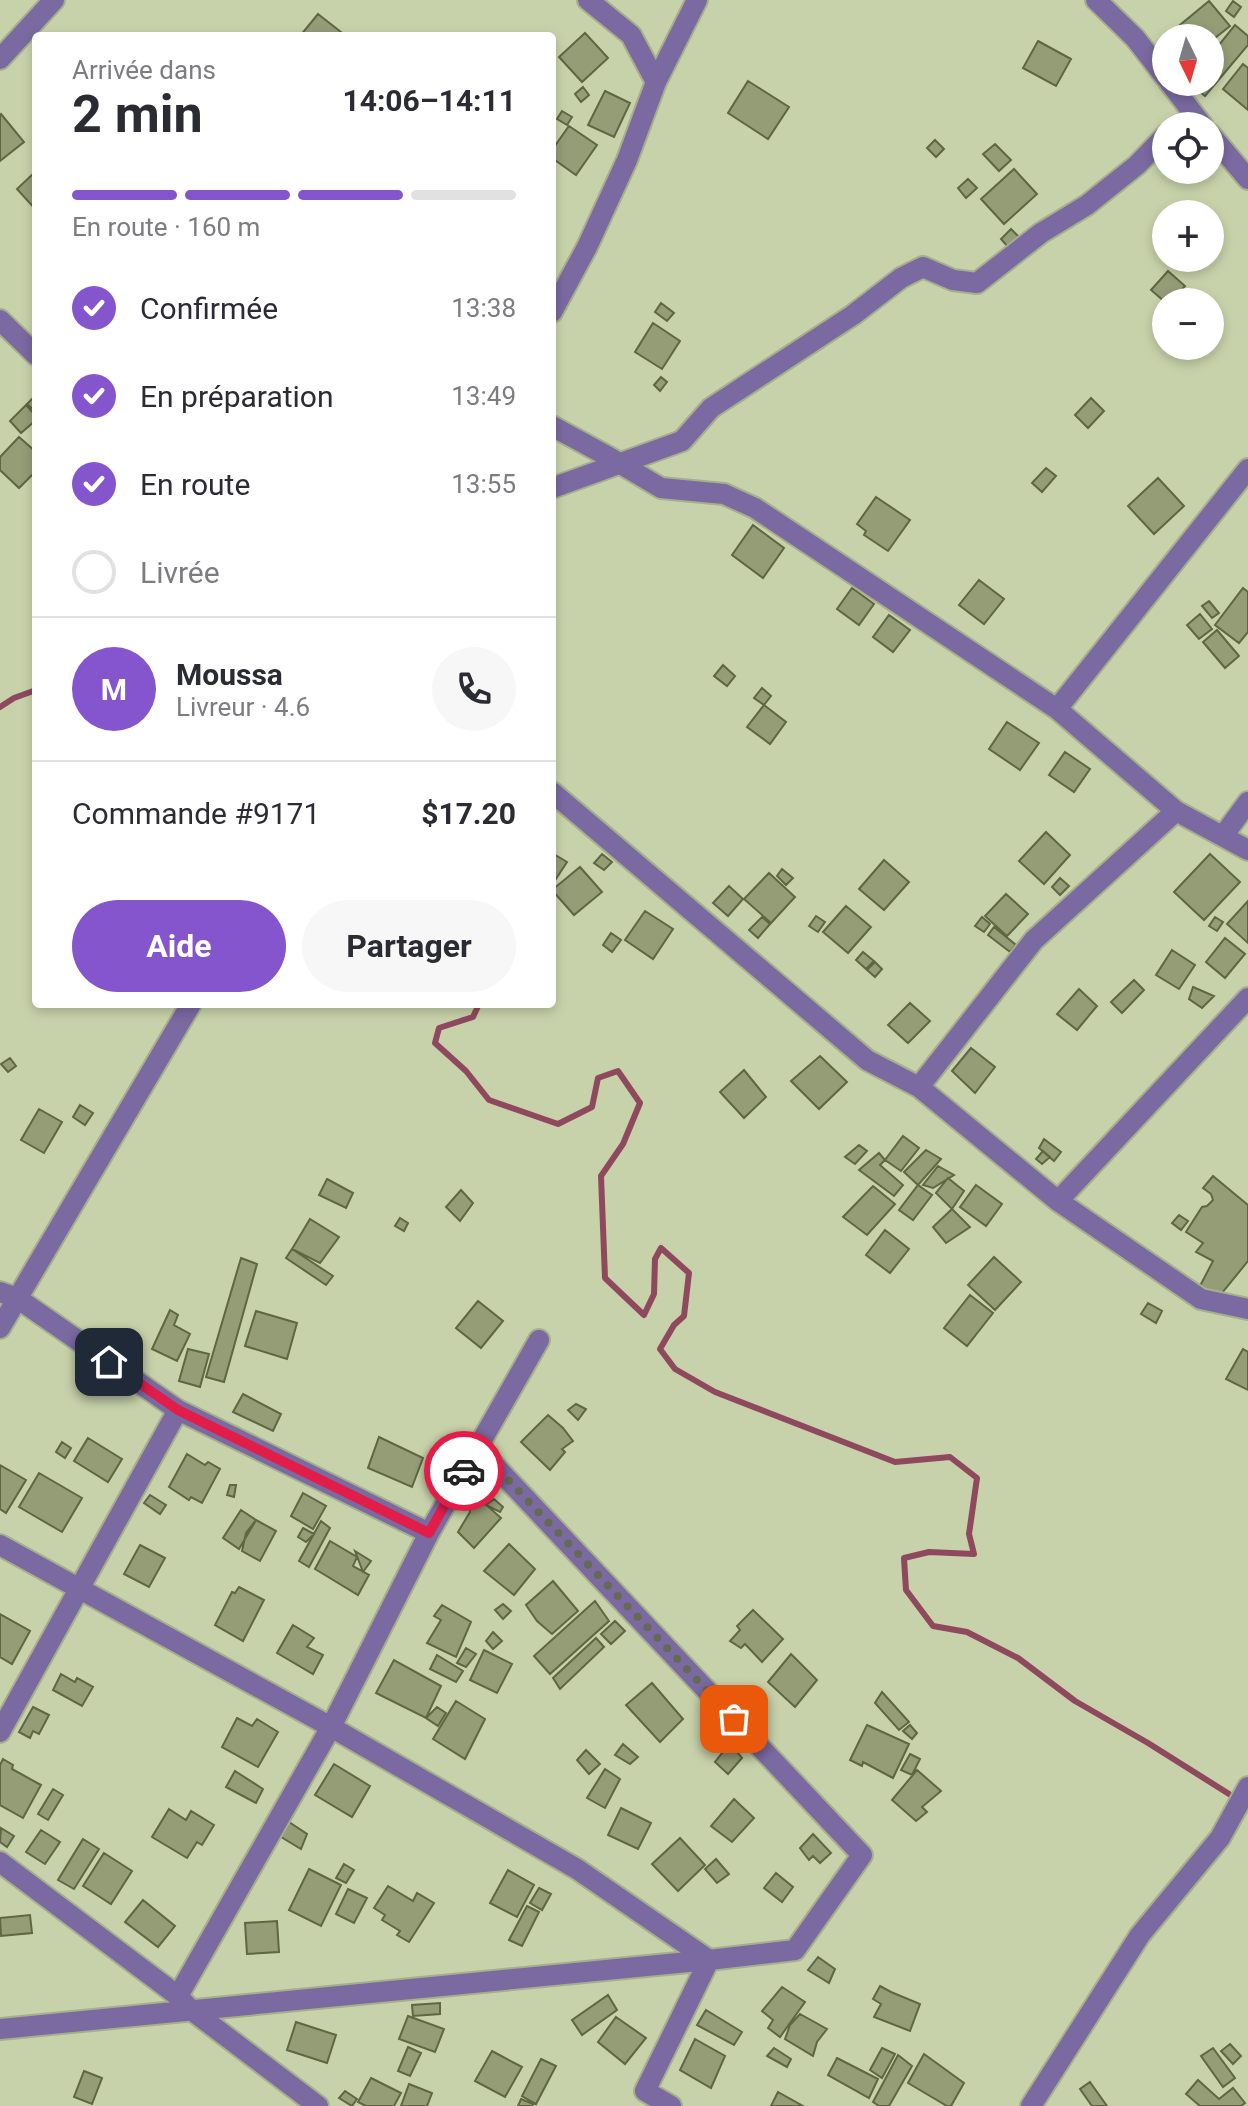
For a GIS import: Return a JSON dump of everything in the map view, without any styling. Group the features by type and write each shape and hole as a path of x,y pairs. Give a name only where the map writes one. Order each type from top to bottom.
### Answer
{"street":[{"path":"0,59 54,0"},
{"path":"588,0 631,35 656,82"},
{"path":"556,305 587,247 627,160 656,82 697,0"},
{"path":"1096,0 1135,38 1152,60"},
{"path":"1180,96 1193,112"},
{"path":"556,487 682,441 711,408 853,315 901,278 923,267 953,280 977,283 1041,233 1087,205 1152,149"},
{"path":"1224,151 1248,179"},
{"path":"0,320 32,351"},
{"path":"556,428 661,488 724,494 755,508 1057,709 1176,811 1248,850"},
{"path":"1057,709 1248,469"},
{"path":"556,795 867,1060 919,1087 1058,1201 1201,1299 1248,1309"},
{"path":"1223,836 1248,802"},
{"path":"919,1087 1034,940 1176,811"},
{"path":"1223,836 1248,830"},
{"path":"1058,1201 1248,998"},
{"path":"0,1328 9,1295 188,1008"},
{"path":"9,1295 178,1410 429,1533"},
{"path":"184,2003 331,1727 429,1533 539,1340"},
{"path":"0,1732 178,1410"},
{"path":"0,2029 184,2003 709,1960 795,1950 862,1855 478,1448"},
{"path":"0,1545 331,1727 577,1869 709,1960"},
{"path":"1031,2106 1140,1935 1220,1838 1248,1787"},
{"path":"0,1862 318,2106"},
{"path":"671,2106 645,2091 709,1960"}],"building":[{"path":"1209,1 1230,26 1224,31 1224,24 1181,24"},
{"path":"1233,1 1241,7 1234,17 1226,11"},
{"path":"318,14 341,32 303,32"},
{"path":"1235,25 1248,36 1248,45 1224,73 1224,39"},
{"path":"585,33 608,58 582,82 559,57"},
{"path":"1038,41 1071,59 1056,86 1023,68"},
{"path":"1243,64 1248,68 1248,110 1224,90"},
{"path":"748,81 789,107 768,139 728,113"},
{"path":"583,87 589,95 581,102 575,94"},
{"path":"605,91 630,103 614,137 588,125"},
{"path":"562,111 572,117 567,125 557,119"},
{"path":"0,115 24,142 0,161"},
{"path":"569,126 597,145 576,175 556,161 556,144"},
{"path":"935,140 944,149 936,157 927,148"},
{"path":"995,144 1011,160 999,171 983,154"},
{"path":"1014,169 1037,194 1004,224 981,199"},
{"path":"32,175 32,206 17,189"},
{"path":"968,179 977,188 966,198 958,188"},
{"path":"1011,229 1019,237 1008,247 1001,239"},
{"path":"1167,272 1185,286 1183,288 1153,288"},
{"path":"661,303 674,313 667,321 655,312"},
{"path":"653,323 680,341 662,369 635,352"},
{"path":"661,377 667,382 660,391 654,385"},
{"path":"1091,398 1104,411 1088,428 1075,415"},
{"path":"26,405 32,412 32,423 21,433 10,421"},
{"path":"19,437 32,448 32,475 19,488 0,470 0,457"},
{"path":"1046,468 1056,476 1042,492 1032,483"},
{"path":"1158,478 1184,506 1154,534 1128,506"},
{"path":"876,497 910,520 888,551 864,535 866,531 857,524"},
{"path":"753,525 784,548 763,578 732,555"},
{"path":"979,580 1004,599 984,624 959,605"},
{"path":"852,588 874,604 859,625 837,609"},
{"path":"1243,588 1248,592 1248,632 1239,643 1215,625"},
{"path":"1209,601 1219,613 1212,618 1202,606"},
{"path":"1200,614 1212,629 1199,639 1187,625"},
{"path":"889,615 910,630 893,652 873,637"},
{"path":"1217,630 1239,656 1225,668 1203,642"},
{"path":"723,665 735,676 727,686 714,676"},
{"path":"762,688 771,696 764,705 754,698"},
{"path":"764,705 786,722 770,744 747,727"},
{"path":"1007,722 1039,743 1020,770 989,749"},
{"path":"1065,752 1090,769 1074,792 1049,775"},
{"path":"1046,832 1070,855 1044,884 1019,861"},
{"path":"602,854 612,862 604,870 594,863"},
{"path":"1210,854 1240,882 1204,920 1174,892"},
{"path":"556,855 567,862 556,879"},
{"path":"884,860 909,882 884,910 859,889"},
{"path":"580,867 602,892 574,915 556,895 556,887"},
{"path":"782,869 793,878 786,885 777,876"},
{"path":"769,873 795,897 771,923 744,899"},
{"path":"1060,878 1069,886 1060,895 1052,887"},
{"path":"729,886 743,899 728,916 713,903"},
{"path":"1006,894 1028,914 1007,936 985,916"},
{"path":"1248,901 1248,943 1227,924"},
{"path":"846,906 871,927 848,953 823,932"},
{"path":"645,911 673,929 653,959 625,940"},
{"path":"816,916 825,922 818,932 809,926"},
{"path":"762,917 770,924 758,938 749,930"},
{"path":"982,917 990,924 984,932 975,926"},
{"path":"1215,917 1223,922 1217,931 1209,926"},
{"path":"994,927 1016,945 1010,952 988,935"},
{"path":"611,933 621,940 612,952 603,945"},
{"path":"1225,938 1245,954 1225,978 1206,962"},
{"path":"1172,950 1195,965 1179,989 1156,975"},
{"path":"863,952 874,961 866,969 856,960"},
{"path":"875,962 882,969 875,977 867,970"},
{"path":"1134,980 1144,990 1122,1013 1111,1002"},
{"path":"1193,987 1214,996 1202,1008 1189,999"},
{"path":"1079,989 1097,1006 1077,1030 1057,1014"},
{"path":"910,1003 930,1021 908,1043 888,1025"},
{"path":"971,1048 995,1067 975,1093 952,1071"},
{"path":"820,1056 847,1082 819,1109 791,1081"},
{"path":"10,1058 16,1066 8,1072 1,1064"},
{"path":"744,1070 766,1097 744,1118 720,1092"},
{"path":"80,1105 93,1113 85,1125 73,1117"},
{"path":"39,1109 62,1122 44,1153 21,1140"},
{"path":"903,1136 919,1148 901,1171 885,1160"},
{"path":"1044,1139 1061,1152 1054,1161 1039,1148"},
{"path":"859,1145 867,1151 855,1164 845,1157"},
{"path":"926,1150 941,1159 918,1185 904,1172"},
{"path":"1043,1151 1050,1157 1042,1164 1036,1159"},
{"path":"879,1153 885,1160 880,1165 903,1185 894,1196 859,1170"},
{"path":"938,1166 954,1175 933,1188 923,1185"},
{"path":"1213,1176 1248,1205 1248,1261 1218,1298 1200,1286 1213,1261 1196,1252 1203,1243 1186,1232 1202,1207 1213,1200 1203,1188"},
{"path":"948,1178 964,1191 952,1209 936,1193"},
{"path":"327,1179 353,1193 346,1208 319,1195"},
{"path":"918,1185 932,1195 913,1220 899,1210"},
{"path":"976,1185 1002,1204 986,1226 960,1207"},
{"path":"873,1186 895,1204 867,1235 843,1217"},
{"path":"461,1190 473,1203 460,1221 446,1207"},
{"path":"952,1209 970,1227 946,1243 933,1227"},
{"path":"1179,1215 1188,1221 1181,1230 1172,1223"},
{"path":"400,1218 408,1223 404,1231 395,1226"},
{"path":"310,1219 339,1237 320,1263 292,1249"},
{"path":"885,1230 909,1249 890,1273 866,1255"},
{"path":"292,1249 333,1276 326,1285 286,1258"},
{"path":"994,1257 1021,1282 995,1310 968,1285"},
{"path":"241,1258 257,1264 224,1382 206,1377"},
{"path":"970,1295 993,1313 967,1346 944,1328"},
{"path":"478,1301 503,1321 481,1348 456,1328"},
{"path":"1148,1303 1162,1311 1156,1323 1141,1314"},
{"path":"170,1310 178,1315 174,1325 190,1334 177,1361 152,1349"},
{"path":"256,1311 297,1323 287,1359 245,1346"},
{"path":"188,1349 209,1354 200,1387 179,1381"},
{"path":"1243,1349 1248,1352 1248,1390 1226,1379"},
{"path":"243,1394 281,1414 273,1431 233,1412"},
{"path":"576,1404 586,1409 578,1420 568,1410"},
{"path":"548,1415 573,1441 562,1449 565,1452 550,1470 521,1442"},
{"path":"379,1437 423,1458 412,1487 368,1468"},
{"path":"88,1438 122,1459 108,1482 74,1461"},
{"path":"62,1442 71,1448 65,1458 56,1452"},
{"path":"187,1454 205,1465 208,1462 220,1469 202,1503 191,1497 189,1500 169,1487"},
{"path":"0,1465 26,1480 6,1513 0,1509"},
{"path":"39,1473 82,1498 62,1532 19,1507"},
{"path":"477,1481 484,1489 478,1498 468,1491"},
{"path":"230,1485 236,1485 234,1497 227,1495"},
{"path":"303,1493 326,1506 313,1529 291,1516"},
{"path":"474,1494 501,1518 474,1548 458,1532 470,1512 468,1505"},
{"path":"150,1495 166,1505 160,1514 144,1503"},
{"path":"494,1499 503,1507 500,1512 486,1505"},
{"path":"241,1510 256,1520 239,1549 223,1538"},
{"path":"256,1520 276,1531 260,1561 242,1551 246,1533"},
{"path":"321,1521 330,1528 309,1567 299,1561"},
{"path":"303,1528 314,1534 306,1542 298,1537"},
{"path":"330,1541 357,1557 353,1566 369,1575 358,1595 315,1569"},
{"path":"509,1544 535,1569 514,1595 484,1571"},
{"path":"140,1545 165,1558 149,1587 124,1574"},
{"path":"355,1551 371,1561 363,1572"},
{"path":"553,1581 578,1611 552,1634 537,1621 526,1605"},
{"path":"239,1587 264,1600 243,1641 215,1625 232,1592 235,1593"},
{"path":"595,1601 609,1621 550,1674 534,1656"},
{"path":"503,1604 511,1611 503,1619 495,1610"},
{"path":"442,1605 471,1622 456,1657 427,1643 441,1620 434,1616"},
{"path":"753,1610 783,1639 762,1662 745,1644 741,1648 730,1641 740,1630 737,1626"},
{"path":"0,1614 30,1631 12,1664 0,1657"},
{"path":"615,1621 625,1631 611,1644 601,1634"},
{"path":"293,1625 314,1638 307,1647 323,1655 313,1674 277,1653"},
{"path":"493,1632 502,1641 493,1649 486,1641"},
{"path":"596,1638 604,1647 560,1689 553,1678"},
{"path":"466,1648 476,1654 466,1667 457,1663"},
{"path":"484,1650 512,1664 497,1693 470,1680"},
{"path":"791,1654 817,1680 795,1707 768,1682"},
{"path":"437,1655 463,1671 456,1682 430,1669"},
{"path":"394,1660 441,1686 426,1718 376,1693"},
{"path":"61,1674 93,1687 82,1706 53,1690"},
{"path":"652,1683 683,1719 660,1742 626,1705"},
{"path":"882,1692 909,1722 899,1730 875,1703"},
{"path":"456,1701 485,1719 465,1759 433,1739"},
{"path":"33,1707 49,1715 39,1734 33,1731 30,1738 19,1732"},
{"path":"437,1707 446,1713 438,1726 426,1718"},
{"path":"237,1718 252,1726 257,1719 278,1732 258,1767 222,1747"},
{"path":"867,1725 909,1744 893,1778 863,1762 862,1766 850,1760"},
{"path":"910,1725 917,1733 912,1739 903,1731"},
{"path":"730,1743 742,1758 728,1774 715,1762"},
{"path":"623,1744 638,1757 630,1764 615,1755"},
{"path":"586,1750 600,1764 589,1774 577,1760"},
{"path":"910,1754 920,1759 912,1775 901,1770"},
{"path":"3,1759 13,1765 12,1769 41,1785 23,1818 0,1805 0,1765"},
{"path":"334,1764 370,1786 352,1817 315,1795"},
{"path":"605,1769 620,1779 605,1808 587,1798"},
{"path":"917,1770 941,1791 922,1807 927,1812 916,1821 892,1800"},
{"path":"235,1771 263,1789 256,1803 226,1787"},
{"path":"53,1789 63,1795 48,1820 38,1814"},
{"path":"734,1799 754,1818 732,1842 711,1826"},
{"path":"621,1808 651,1823 638,1849 608,1835"},
{"path":"169,1809 186,1820 191,1811 214,1825 202,1845 197,1842 187,1858 152,1837"},
{"path":"289,1822 307,1834 301,1849 281,1837"},
{"path":"1,1828 14,1836 7,1847 0,1842"},
{"path":"41,1830 60,1842 45,1864 26,1852"},
{"path":"813,1834 831,1853 820,1863 813,1856 809,1860 800,1848"},
{"path":"680,1838 705,1865 678,1891 652,1864"},
{"path":"83,1839 99,1849 74,1889 58,1880"},
{"path":"104,1853 132,1871 111,1904 83,1886"},
{"path":"716,1859 729,1874 717,1883 705,1869"},
{"path":"344,1864 354,1870 346,1883 336,1878"},
{"path":"309,1869 341,1885 321,1926 289,1910"},
{"path":"508,1870 534,1885 517,1917 490,1903"},
{"path":"776,1873 793,1887 782,1902 764,1888"},
{"path":"388,1886 413,1901 417,1893 434,1903 409,1942 397,1935 400,1931 382,1920 385,1915 374,1908"},
{"path":"539,1888 551,1894 542,1910 530,1903"},
{"path":"348,1889 367,1898 354,1923 336,1914"},
{"path":"143,1900 175,1926 158,1947 125,1922"},
{"path":"527,1906 539,1912 522,1946 509,1940"},
{"path":"30,1915 32,1933 1,1936 0,1918"},
{"path":"277,1921 279,1952 247,1954 245,1923"},
{"path":"818,1957 835,1969 829,1983 808,1970"},
{"path":"880,1986 920,2004 910,2031 874,2017 881,2004 873,1999"},
{"path":"782,1987 805,2002 780,2037 768,2028 773,2020 762,2011"},
{"path":"608,1995 617,2010 582,2035 572,2020"},
{"path":"440,2003 440,2014 413,2016 412,2005"},
{"path":"706,2010 742,2032 734,2045 697,2025"},
{"path":"800,2014 827,2029 817,2042 813,2056 785,2039 790,2025"},
{"path":"408,2016 444,2029 435,2052 399,2039"},
{"path":"616,2017 646,2038 625,2064 598,2042"},
{"path":"296,2022 336,2035 327,2063 287,2050"},
{"path":"695,2039 725,2056 711,2088 680,2070"},
{"path":"1230,2044 1241,2056 1233,2064 1221,2051"},
{"path":"408,2047 421,2053 410,2076 398,2071"},
{"path":"774,2048 791,2059 787,2067 767,2056"},
{"path":"882,2048 895,2054 882,2078 870,2070"},
{"path":"1213,2048 1235,2078 1223,2087 1201,2056"},
{"path":"492,2051 522,2067 505,2097 475,2081"},
{"path":"924,2054 964,2083 951,2106 908,2083"},
{"path":"898,2055 912,2066 889,2106 879,2106 873,2102"},
{"path":"837,2058 878,2079 869,2098 828,2075"},
{"path":"541,2059 556,2066 536,2104 522,2096"},
{"path":"84,2071 102,2078 92,2104 74,2097"},
{"path":"371,2078 401,2093 394,2106 366,2106 358,2102"},
{"path":"1198,2080 1219,2099 1233,2088 1245,2103 1241,2106 1200,2106 1186,2094"},
{"path":"1090,2082 1107,2106 1092,2106 1080,2089"},
{"path":"409,2084 432,2093 427,2106 401,2106"},
{"path":"345,2091 357,2099 352,2106 339,2098"},
{"path":"778,2092 803,2106 771,2106"},
{"path":"521,2099 533,2104 532,2106 518,2106"}],"waterway":[{"path":"0,707 32,691"},
{"path":"477,1008 473,1017 439,1028 435,1043 466,1071 489,1100 558,1124 592,1107 598,1078 618,1071 640,1103 623,1144 601,1176 605,1278 644,1315 654,1294 655,1259 661,1248 689,1273 684,1316 674,1325 660,1349 675,1369 715,1392 895,1462 950,1457 977,1478 969,1534 974,1554 929,1552 904,1558 906,1590 933,1626 967,1632 1018,1658 1075,1701 1237,1799"}],"way so far":[{"path":"464,1471 478,1448 734,1719"}],"route":[{"path":"109,1362 178,1410 429,1533 464,1471"}]}
